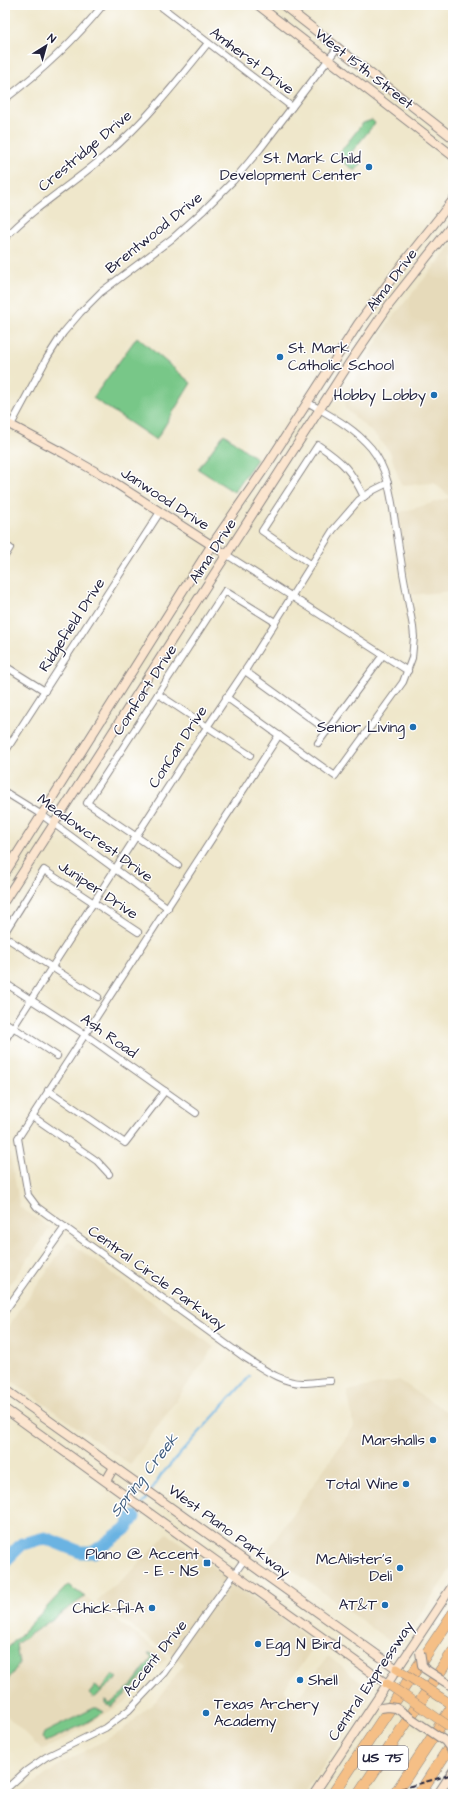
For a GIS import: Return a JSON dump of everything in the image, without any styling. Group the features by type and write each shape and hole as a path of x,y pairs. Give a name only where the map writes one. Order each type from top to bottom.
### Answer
{"highway":[{"path":"333,1794 453,1614"},
{"name":"US 75","path":"359,1794 453,1652"},
{"name":"US 75","path":"395,1794 453,1706"},
{"path":"419,1794 453,1742"}],"main road":[{"name":"West 15th Street","path":"258,5 453,156"},
{"name":"West 15th Street","path":"283,5 453,138"},
{"name":"Alma Drive","path":"5,872 211,546 269,462 358,324 453,200"},
{"name":"Alma Drive","path":"5,900 371,331 415,271 453,224"},
{"path":"404,262 415,271"},
{"name":"Janwood Drive","path":"8,423 69,456 227,555"},
{"name":"West Plano Parkway","path":"5,1389 401,1671"},
{"name":"West Plano Parkway","path":"5,1408 391,1687"},
{"path":"106,1481 114,1467"},
{"name":"Central Expressway","path":"314,1794 363,1721 391,1687 421,1634 453,1585"},
{"path":"421,1634 420,1658 426,1669 453,1687"},
{"path":"401,1671 453,1706"},
{"path":"391,1687 453,1729"},
{"path":"363,1721 381,1708 396,1708 445,1741 453,1752"},
{"path":"438,1794 453,1770"}],"street":[{"path":"5,99 28,82 59,55 103,5"},
{"name":"Amherst Drive","path":"159,5 292,107"},
{"name":"Crestridge Drive","path":"5,238 38,207 105,156 137,127 161,102 208,43"},
{"name":"Brentwood Drive","path":"8,423 63,333 80,313 102,292 173,238 204,210 251,160 338,47"},
{"path":"226,697 335,776 402,682 408,671 412,658 414,637 388,483 381,463 356,432 307,402"},
{"path":"312,565 262,531 318,445 340,460 355,479 364,497"},
{"name":"ConCan Drive","path":"5,1040 312,565 333,530 347,512 364,497 388,483"},
{"name":"Ridgefield Drive","path":"5,752 160,512"},
{"path":"5,556 10,548"},
{"name":"Janwood Drive","path":"227,555 408,671"},
{"name":"Comfort Drive","path":"136,836 87,803 225,591 275,622"},
{"path":"318,743 383,655"},
{"path":"5,666 44,691"},
{"path":"244,670 328,731"},
{"path":"158,694 250,755"},
{"path":"109,1174 97,1161 32,1116 84,1034 168,908 279,734"},
{"name":"Meadowcrest Drive","path":"5,792 42,815 168,908"},
{"path":"136,836 178,865"},
{"name":"Juniper Drive","path":"5,932 44,870 138,932"},
{"path":"5,937 98,997"},
{"name":"Ash Road","path":"5,983 84,1034 196,1113"},
{"path":"5,1022 57,1056"},
{"path":"48,1090 125,1143 165,1091"},
{"name":"Central Circle Parkway","path":"32,1116 18,1138 22,1169 28,1195 37,1207 238,1353 268,1372 285,1380 303,1383 331,1381"},
{"path":"5,1311 65,1227"},
{"name":"Accent Drive","path":"5,1790 23,1774 46,1758 105,1728 129,1710 164,1672 244,1560"}],"shaded area":[{"path":"453,244 453,499 434,483 401,485 390,452 377,437 345,408 346,393 391,319"},
{"path":"449,498 453,502 453,591 411,595 398,513"},
{"path":"5,1138 7,1139 20,1207 50,1228 5,1291"},
{"path":"68,1241 214,1347 130,1465 5,1376 5,1331"},
{"path":"399,1380 453,1416 453,1565 399,1648 267,1551 354,1426 347,1391"},
{"path":"167,1533 280,1617 315,1645 284,1690 297,1699 328,1656 373,1691 305,1794 19,1794 61,1764 120,1732 159,1698 184,1664 96,1601 133,1570"},
{"path":"68,1585 167,1657 125,1702 63,1740 42,1750 5,1714 5,1651"}],"green space":[{"path":"372,120 375,123 351,153 362,163 355,171 341,160 340,152 363,123"},
{"path":"137,337 191,383 156,440 93,398"},
{"path":"224,434 257,459 234,492 198,469"},
{"path":"68,1585 85,1597 16,1644 19,1664 5,1684 5,1651"},
{"path":"148,1653 157,1658 118,1702 111,1707 106,1704 106,1700 110,1704 131,1686 152,1658"},
{"path":"113,1674 118,1678 93,1698 89,1694 95,1686 101,1690"},
{"path":"94,1708 104,1712 86,1723 46,1742 42,1738 44,1733"}],"waterway":[{"name":"Spring Creek","path":"151,1491 161,1475 250,1376"},
{"name":"Spring Creek","path":"142,1505 149,1495"},
{"name":"Spring Creek","path":"134,1517 140,1508"},
{"name":"Spring Creek","path":"5,1561 22,1544 45,1538 80,1552 94,1552 125,1529 134,1517"}],"railway":[{"path":"383,1794 453,1774"}],"place":[{"name":"St. Mark Child Development Center","path":"369,167"},
{"name":"St. Mark Catholic School","path":"280,357"},
{"name":"Hobby Lobby","path":"434,395"},
{"name":"Senior Living","path":"413,727"},
{"name":"Marshalls","path":"433,1440"},
{"name":"Total Wine","path":"406,1484"},
{"name":"Plano @ Accent - E - NS","path":"207,1563"},
{"name":"McAlister's Deli","path":"400,1568"},
{"name":"AT&T","path":"385,1605"},
{"name":"Chick-fil-A","path":"152,1608"},
{"name":"Egg N Bird","path":"258,1644"},
{"name":"Shell","path":"300,1680"},
{"name":"Texas Archery Academy","path":"206,1713"}]}
